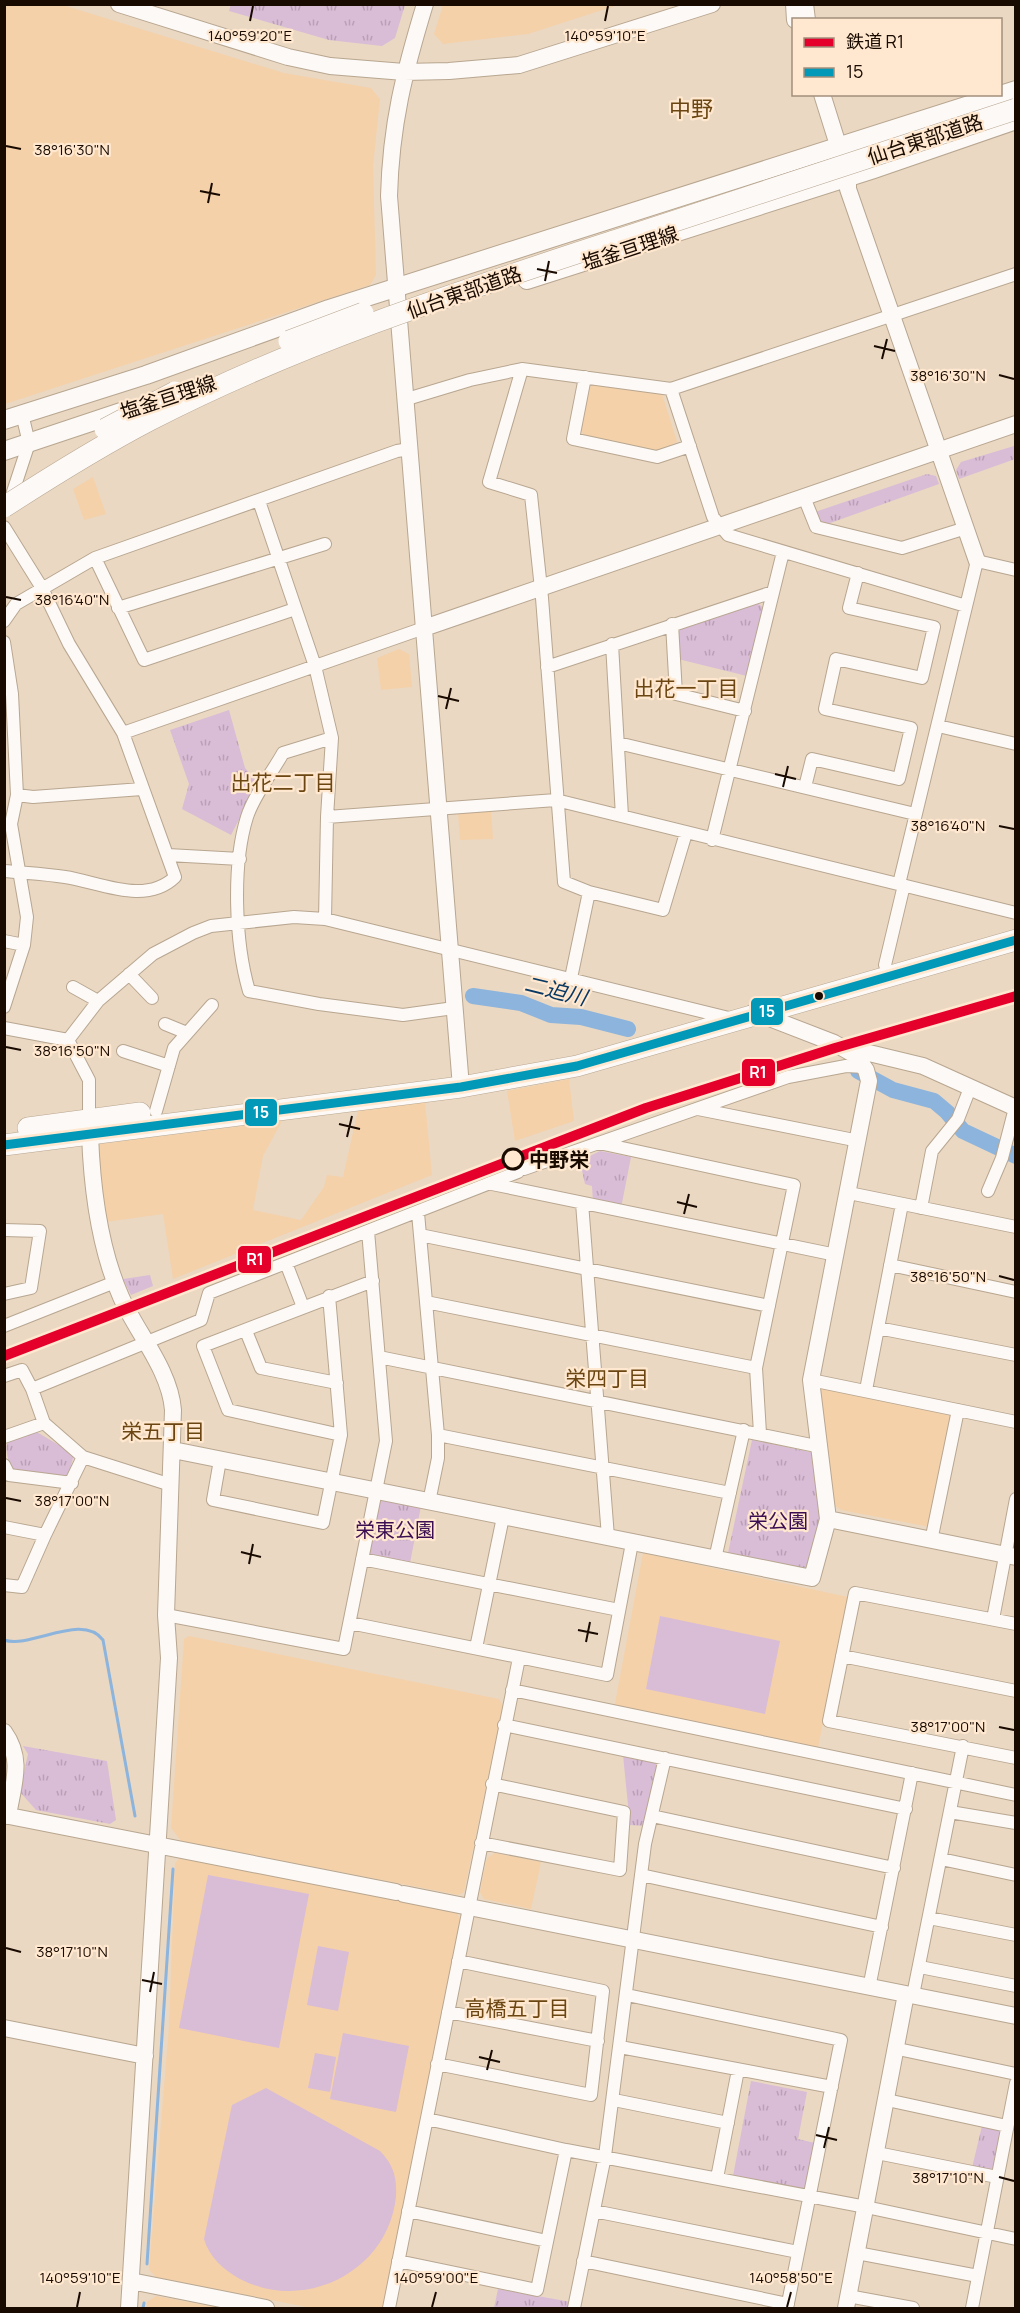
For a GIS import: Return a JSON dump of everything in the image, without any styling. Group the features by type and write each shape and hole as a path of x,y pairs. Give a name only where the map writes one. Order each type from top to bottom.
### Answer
{"highway":[{"name":"仙台東部道路","path":"4,490 140,408 314,331 516,258 1016,92"},
{"name":"仙台東部道路","path":"4,507 84,457 150,420 284,359 417,307 531,268 1016,109"},
{"path":"4,1131 89,1127 577,1066 741,1015 885,965 1016,927"},
{"path":"4,1145 156,1111 460,1081 573,1054 717,1015 762,1015 1016,940"}],"main road":[{"name":"塩釜亘理線","path":"4,420 146,375 329,309 832,148 1016,92"},
{"name":"塩釜亘理線","path":"4,451 401,321 846,182 1016,120"}],"street":[{"path":"120,4 288,57 330,66 406,67 517,54 679,4"},
{"path":"149,4 331,58 449,71 519,64 712,4"},
{"path":"425,4 406,67 395,122 390,173 391,242 395,289 401,321 460,1081"},
{"path":"811,96 846,182 977,561 915,814 885,965"},
{"path":"822,96 832,148"},
{"path":"407,399 470,380 522,369 671,389 1016,274"},
{"path":"522,369 489,482 531,495 548,667 555,800 564,882 589,892 663,910 686,833"},
{"path":"585,377 573,439 657,457 690,446"},
{"path":"671,389 718,526 728,534 966,606"},
{"path":"4,520 29,443 22,414"},
{"path":"123,733 541,586 1016,424"},
{"path":"4,621 16,604 95,558 397,451 410,449"},
{"path":"804,497 816,527 902,548 966,528"},
{"path":"259,501 315,666 332,738 327,817 325,919"},
{"path":"4,527 42,588 69,644 123,733 175,877 157,889 111,889 67,877 4,871"},
{"path":"118,608 325,543"},
{"path":"712,840 783,552"},
{"path":"95,558 144,660 295,609"},
{"path":"977,561 1016,570"},
{"path":"805,787 812,759 899,779 911,728 825,709 836,659 922,678 934,627 849,608 858,573"},
{"path":"548,667 773,592"},
{"path":"672,624 676,694 745,711"},
{"path":"4,642 17,795 10,824 21,872 27,917 24,945 4,1007"},
{"path":"612,644 622,816"},
{"path":"938,726 1016,744"},
{"path":"332,738 284,753 248,815 240,848 238,924 241,964 249,991 320,1004 403,1015 454,1008"},
{"path":"618,743 915,814"},
{"path":"17,795 33,797 142,789"},
{"path":"327,817 555,800 1016,913"},
{"path":"168,855 240,859"},
{"path":"571,978 589,892"},
{"path":"68,1040 98,1001 153,954 211,926 294,917 325,919 717,1015"},
{"path":"4,941 24,945"},
{"path":"129,974 152,998"},
{"path":"73,987 98,1001"},
{"path":"156,1111 174,1047 212,1005"},
{"path":"762,1015 834,1043 864,1068"},
{"path":"165,1024 187,1033"},
{"path":"4,1028 68,1040"},
{"path":"68,1040 89,1080 89,1127 99,1223 105,1256 115,1282 164,1378 173,1403 166,1615 170,1658 129,2308"},
{"path":"123,1051 169,1066"},
{"path":"173,1450 812,1578 828,1519 811,1380 859,1141 864,1068 869,1053 923,1066 1015,1108 1004,1153 988,1191"},
{"path":"32,1389 144,1341 201,1320 209,1293 521,1171 788,1077 846,1066 864,1068"},
{"path":"921,1208 932,1151 955,1121 970,1088"},
{"path":"696,1108 859,1141"},
{"path":"599,1143 794,1185 756,1368 760,1433"},
{"path":"492,1184 836,1254"},
{"path":"849,1193 1016,1227"},
{"path":"582,1203 608,1537"},
{"path":"866,1390 902,1204"},
{"path":"418,1213 438,1435 438,1458 429,1502"},
{"path":"4,1230 40,1231 32,1288 4,1294"},
{"path":"166,1615 344,1649 386,1441 368,1231"},
{"path":"420,1235 769,1306"},
{"path":"286,1263 303,1307"},
{"path":"890,1265 1016,1292"},
{"path":"341,1435 228,1410 203,1346 373,1281"},
{"path":"4,1326 115,1282"},
{"path":"220,1460 213,1500 323,1523 341,1435 329,1296"},
{"path":"426,1302 756,1368"},
{"path":"878,1328 1016,1355"},
{"path":"246,1331 261,1368 337,1383"},
{"path":"380,1357 821,1447"},
{"path":"4,1376 22,1370 32,1389 44,1423 83,1457 171,1485"},
{"path":"811,1380 1016,1422"},
{"path":"932,1541 958,1410"},
{"path":"4,1437 44,1423"},
{"path":"715,1559 744,1430"},
{"path":"438,1435 730,1492"},
{"path":"4,1585 22,1587 83,1457"},
{"path":"4,1465 9,1475 72,1483"},
{"path":"993,1619 1010,1556 1016,1499"},
{"path":"476,1648 503,1517"},
{"path":"828,1519 1010,1556"},
{"path":"4,1527 45,1535"},
{"path":"350,1623 607,1675 632,1543"},
{"path":"362,1559 619,1610"},
{"path":"1016,1624 855,1593 829,1721 1016,1758"},
{"path":"842,1656 1016,1691"},
{"path":"389,2308 519,1658"},
{"path":"512,1690 1016,1795"},
{"path":"504,1725 906,1809"},
{"path":"4,1732 14,1745 17,1756 6,1815 1016,2016"},
{"path":"913,2308 847,2302 898,2049 910,1995 920,1967 963,1746"},
{"path":"574,2308 605,2156 614,2100 641,1875 665,1758"},
{"path":"869,1988 912,1773"},
{"path":"481,1843 620,1870 624,1812 492,1784"},
{"path":"950,1812 1016,1823"},
{"path":"652,1816 894,1868"},
{"path":"941,1859 1016,1875"},
{"path":"641,1875 882,1926"},
{"path":"929,1917 1016,1935"},
{"path":"437,2064 591,2095 603,1990 458,1961"},
{"path":"920,1967 1016,1986"},
{"path":"583,2261 787,2306 842,2040 627,1995"},
{"path":"448,2012 597,2041"},
{"path":"4,2028 145,2056"},
{"path":"620,2047 832,2087"},
{"path":"898,2049 1016,2074"},
{"path":"717,2178 738,2070"},
{"path":"972,2308 1016,2084"},
{"path":"614,2100 728,2123"},
{"path":"887,2100 1007,2126"},
{"path":"427,2119 566,2150 866,2207 1016,2239"},
{"path":"398,2261 537,2290 566,2150"},
{"path":"877,2152 997,2177"},
{"path":"408,2211 547,2241"},
{"path":"594,2211 798,2252"},
{"path":"857,2253 978,2276"},
{"path":"131,2281 266,2308"}],"shaded area":[{"path":"443,4 618,5 528,34 443,44 434,34"},
{"path":"4,5 63,5 284,73 371,88 380,99 373,166 376,275 370,285 5,404"},
{"path":"596,383 662,394 677,442 657,452 584,435 580,429 590,387"},
{"path":"93,477 106,514 84,520 73,489"},
{"path":"399,649 409,654 412,687 381,690 377,658"},
{"path":"491,810 493,839 460,840 458,812"},
{"path":"569,1079 574,1121 515,1141 507,1091"},
{"path":"425,1102 432,1175 173,1279 163,1214 106,1222 97,1147 100,1144 282,1121 263,1156 253,1210 301,1220 324,1187 327,1175 343,1177 358,1110"},
{"path":"820,1384 953,1412 930,1527 841,1510 833,1504"},
{"path":"643,1553 848,1597 818,1748 614,1709"},
{"path":"189,1636 499,1699 503,1706 464,1892 459,1895 181,1841 171,1828 184,1639"},
{"path":"495,1853 541,1862 531,1909 484,1899 480,1892 487,1858"},
{"path":"180,1858 456,1911 460,1919 383,2308 311,2308 156,2277 149,2270 169,2026 175,1863"},
{"path":"156,2296 221,2308 147,2308 147,2302"}],"green space":[{"path":"231,4 405,5 395,38 382,46 329,40 229,11"},
{"path":"1014,446 1015,459 959,479 956,470 961,462"},
{"path":"927,474 936,476 939,484 822,526 815,512"},
{"path":"757,603 764,608 747,676 678,659 675,636 681,627"},
{"path":"229,710 245,768 258,783 231,835 182,809 189,784 170,730"},
{"path":"600,1151 631,1157 621,1208 593,1202 592,1186 585,1184 580,1161"},
{"path":"150,1275 153,1286 131,1295 123,1279"},
{"path":"35,1431 74,1454 68,1478 17,1473 12,1467 7,1455 7,1443"},
{"name":"栄公園","path":"752,1440 815,1453 822,1518 808,1570 728,1553"},
{"name":"栄東公園","path":"379,1498 421,1506 410,1563 370,1556 368,1552"},
{"path":"660,1616 780,1641 765,1714 646,1689"},
{"path":"23,1746 107,1761 116,1820 110,1824 36,1810 20,1792 28,1754"},
{"path":"623,1755 655,1762 658,1768 646,1826 630,1825"},
{"path":"208,1875 309,1894 279,2048 179,2028"},
{"path":"318,1946 349,1952 338,2011 307,2005"},
{"path":"343,2033 409,2046 396,2112 330,2099"},
{"path":"315,2053 336,2057 330,2092 308,2088"},
{"path":"751,2081 807,2092 798,2139 819,2144 809,2190 733,2176"},
{"path":"266,2088 380,2151 391,2166 395,2177 396,2196 390,2222 378,2245 361,2264 340,2278 316,2287 291,2291 265,2288 240,2279 228,2271 209,2252 204,2239 232,2105"},
{"path":"982,2126 997,2128 1006,2133 995,2177 971,2172"},
{"path":"498,2289 571,2302 570,2308 494,2308"}],"waterway":[{"name":"二迫川","path":"473,996 521,1003 551,1015 581,1017 628,1029"},
{"name":"二迫川","path":"858,1071 893,1090 934,1101 963,1131 1016,1156"},
{"path":"4,1640 28,1640 82,1629 94,1632 103,1640 135,1816"},
{"path":"147,2264 173,1869"},
{"path":"143,2308 144,2303"}],"rail line":[{"name":"R1","path":"4,1356 646,1108 835,1048 1016,996"}],"transit line":[{"name":"15","path":"4,1145 461,1087 577,1066 1016,940"}],"place":[{"name":"中野栄","path":"513,1159"}],"district":[{"name":"中野","path":"691,109"},
{"name":"出花一丁目","path":"686,688"},
{"name":"出花二丁目","path":"283,782"},
{"name":"栄四丁目","path":"607,1378"},
{"name":"栄五丁目","path":"163,1431"},
{"name":"高橋五丁目","path":"517,2008"}]}
